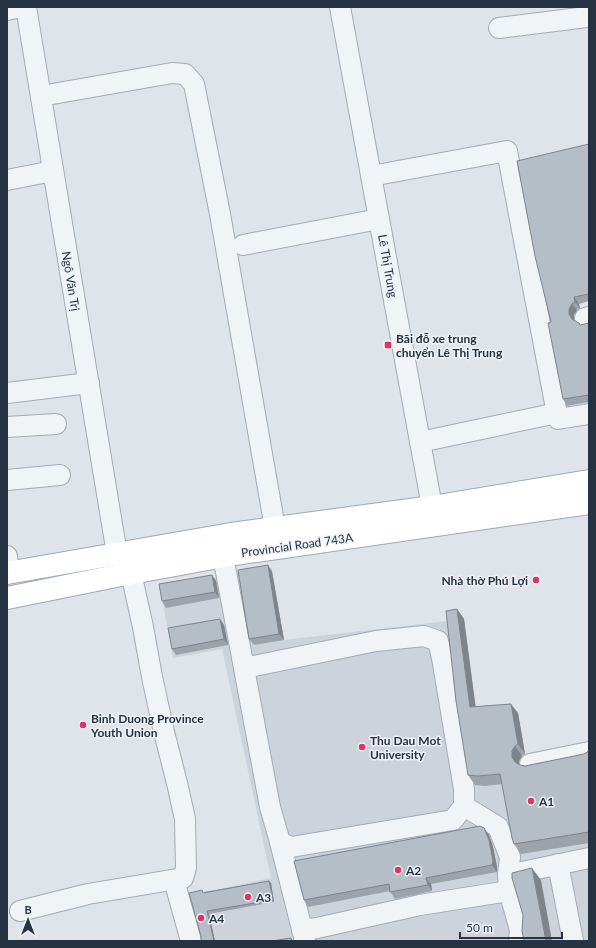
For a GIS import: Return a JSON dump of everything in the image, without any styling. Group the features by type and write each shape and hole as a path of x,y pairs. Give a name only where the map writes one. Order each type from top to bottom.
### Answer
{"main road":[{"name":"Provincial Road 743A","path":"7,598 434,516 589,481"},
{"name":"Provincial Road 743A","path":"8,567 117,554 231,534 275,528 589,503"}],"street":[{"path":"7,10 21,7"},
{"name":"Ngô Văn Trị","path":"26,7 117,554"},
{"name":"Lê Thị Trung","path":"340,7 434,516"},
{"path":"499,28 587,16"},
{"path":"41,96 172,73 186,74 194,84 220,214 275,528"},
{"path":"371,176 506,151 558,419 589,414"},
{"path":"7,180 53,171"},
{"path":"244,245 379,219"},
{"path":"7,393 88,383"},
{"path":"420,442 557,413"},
{"path":"7,427 56,424"},
{"path":"7,480 60,476"},
{"path":"224,556 270,807 303,935 317,928 509,883 558,864 589,858"},
{"path":"20,911 88,894 183,878 186,868 185,819 178,783 164,732 131,573"},
{"path":"244,668 376,641 424,636 438,641 442,658 462,781 464,806 453,820 291,848 280,842"},
{"path":"530,764 589,752"},
{"path":"464,806 498,827 510,857 509,883 520,930 519,941"},
{"path":"558,864 573,941"},
{"path":"174,880 191,941"}],"shaded area":[{"name":"Thu Dau Mot University","path":"272,568 284,640 464,619 477,717 507,783 589,819 589,941 196,941 186,896 271,878 222,649 173,658 160,587"}],"building":[{"path":"589,144 589,294 574,297 575,302 569,309 569,314 572,319 580,325 589,323 589,395 563,399 548,323 551,322 535,256 517,161"},
{"path":"268,565 279,634 249,639 238,570"},
{"path":"212,575 215,592 162,601 159,584"},
{"path":"457,609 470,707 511,704 518,744 512,751 512,757 515,762 525,766 584,754 589,751 589,832 514,844 500,774 478,776 468,775 456,701 446,611"},
{"path":"220,619 224,639 172,649 168,628"},
{"name":"A2","path":"480,826 484,828 489,840 493,861 492,865 426,878 428,885 390,892 389,884 304,900 294,861"},
{"path":"532,868 546,941 524,941 522,931 523,915 512,878 512,873"},
{"path":"269,881 273,900 207,911 214,941 201,941 201,936 189,893 202,890 203,893"},
{"path":"291,938 292,941 272,941"}],"place":[{"name":"Bãi đỗ xe trung chuyển Lê Thị Trung","path":"388,345"},
{"name":"Nhà thờ Phú Lợi","path":"536,580"},
{"name":"Binh Duong Province Youth Union","path":"83,725"},
{"name":"Thu Dau Mot University","path":"362,747"},
{"name":"A1","path":"531,801"},
{"name":"A2","path":"398,870"},
{"name":"A3","path":"248,897"},
{"name":"A4","path":"201,918"}]}
